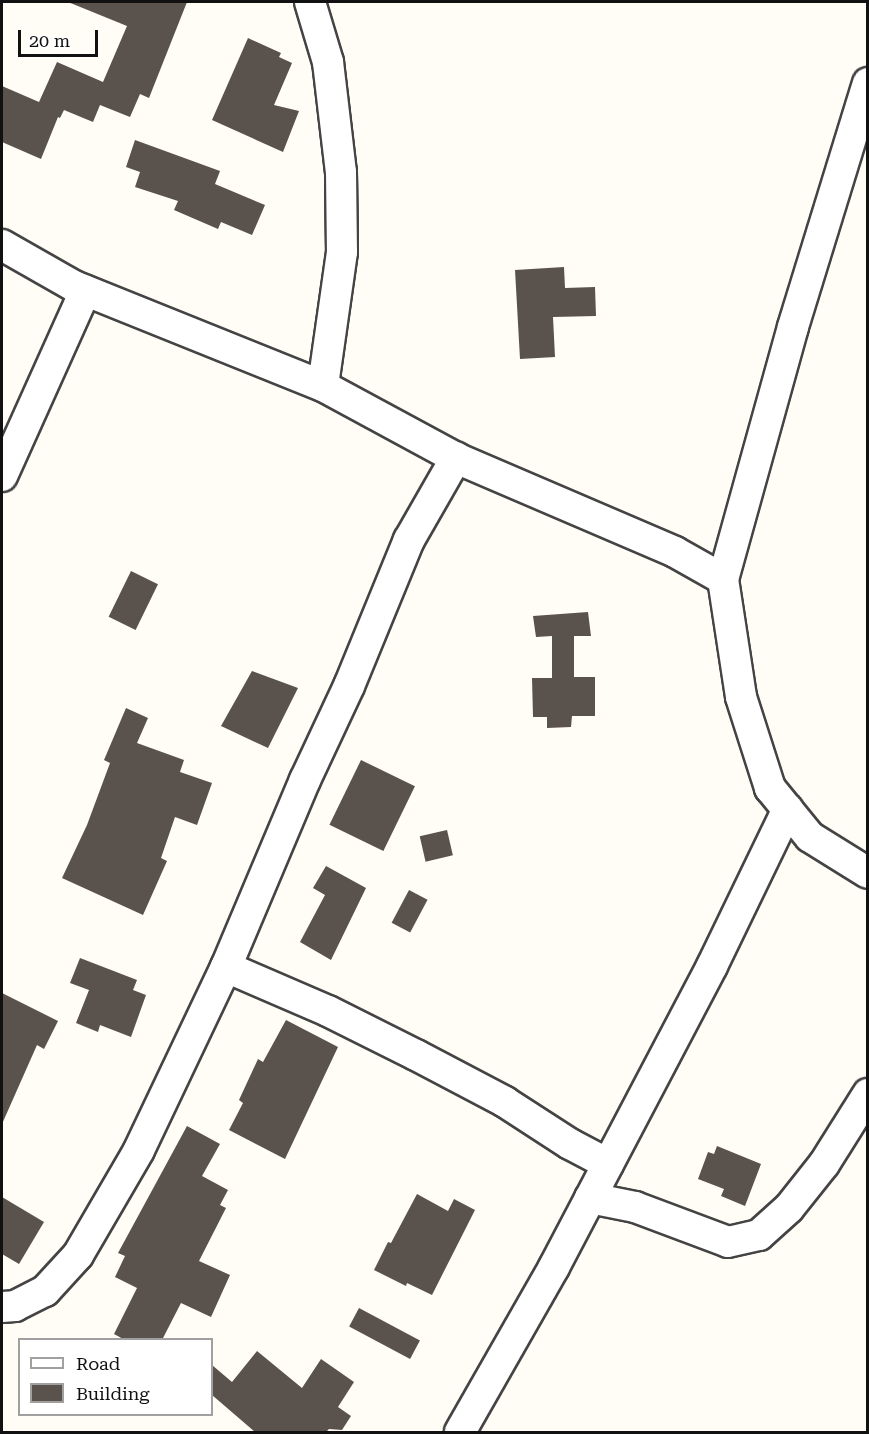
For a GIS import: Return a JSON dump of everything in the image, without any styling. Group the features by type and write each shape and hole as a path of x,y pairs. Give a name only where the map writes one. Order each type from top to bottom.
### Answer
{"street":[{"path":"310,2 328,62 340,172 342,252 323,386"},
{"path":"867,83 793,327 723,579 741,697 770,788 810,837 867,873"},
{"path":"2,245 85,291 323,386 456,458 675,552 723,579"},
{"path":"2,476 85,291"},
{"path":"2,1307 15,1306 45,1291 78,1255 138,1150 226,967 305,780 349,686 409,540 456,458"},
{"path":"460,1432 554,1267 712,966 788,809"},
{"path":"226,967 328,1011 505,1102 570,1144 608,1164"},
{"path":"590,1198 635,1207 728,1242 759,1236 789,1208 824,1164 867,1094"}],"building":[{"path":"68,2 187,2 149,98 140,94 130,117 100,105 93,122 64,110 60,118 58,117 41,159 2,142 2,86 39,102 57,62 103,82 127,26"},
{"path":"248,38 281,53 279,57 292,63 274,105 299,111 283,152 212,120"},
{"path":"135,140 220,171 215,184 265,205 252,235 221,222 218,229 174,210 178,201 135,187 140,172 126,167"},
{"path":"564,267 565,288 595,287 596,316 553,317 555,357 520,359 515,270"},
{"path":"131,571 158,584 136,630 109,617"},
{"path":"588,612 591,636 574,636 574,677 595,677 595,716 572,716 571,727 547,728 547,717 533,717 532,678 552,678 552,636 536,637 533,616"},
{"path":"252,671 298,688 268,748 221,726"},
{"path":"126,708 148,718 137,743 184,760 180,772 212,783 197,825 175,817 161,858 167,861 143,915 62,878 87,825 110,763 104,760"},
{"path":"361,760 415,786 383,851 329,825"},
{"path":"447,830 453,855 426,862 420,836"},
{"path":"326,866 366,888 331,960 300,942 325,895 313,888"},
{"path":"409,890 428,900 410,933 392,923"},
{"path":"80,958 137,980 133,990 146,995 131,1037 100,1025 98,1032 76,1023 89,990 70,983"},
{"path":"2,993 58,1021 44,1049 37,1045 2,1124"},
{"path":"286,1020 338,1047 285,1159 229,1130 243,1103 239,1100 258,1059 263,1062"},
{"path":"187,1126 220,1144 202,1176 228,1190 220,1205 226,1208 199,1261 230,1275 211,1317 181,1303 163,1338 121,1338 114,1334 137,1288 115,1277 125,1256 118,1253"},
{"path":"717,1146 761,1164 745,1206 721,1196 724,1189 698,1179 708,1152 714,1154"},
{"path":"417,1194 448,1211 454,1199 475,1210 432,1295 407,1283 406,1286 374,1270"},
{"path":"2,1197 44,1222 19,1264 2,1254"},
{"path":"359,1308 420,1340 410,1359 349,1327"},
{"path":"257,1351 302,1388 321,1359 354,1382 338,1407 351,1416 342,1430 255,1432 213,1396 213,1366 232,1382"}]}
